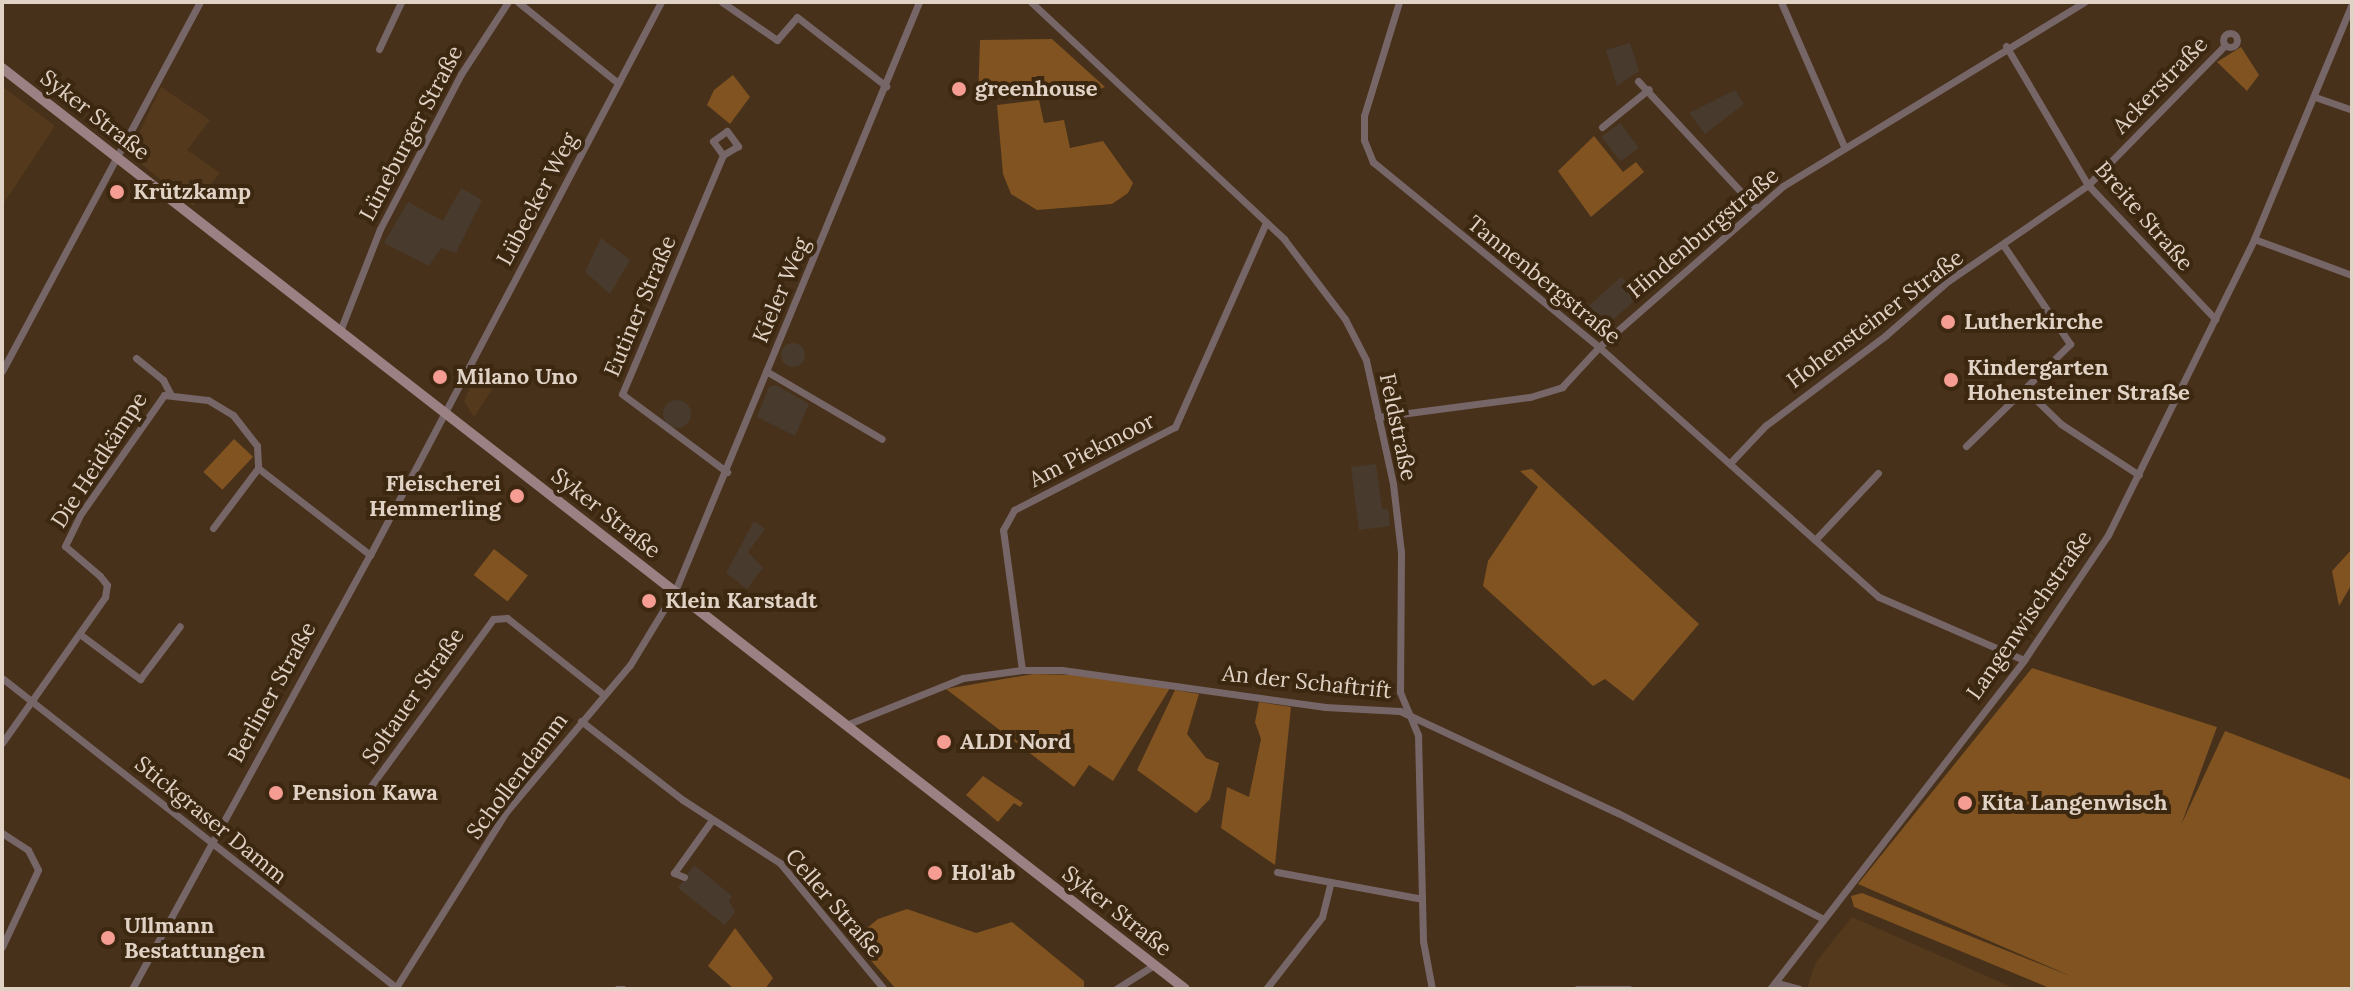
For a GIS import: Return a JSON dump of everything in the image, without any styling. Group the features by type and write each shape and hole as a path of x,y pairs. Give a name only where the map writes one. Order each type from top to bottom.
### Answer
{"main road":[{"name":"Syker Straße","path":"2,68 1185,989"}],"street":[{"path":"2,371 200,2"},
{"path":"379,49 401,2"},
{"name":"Lüneburger Straße","path":"340,331 380,229 461,74 508,2"},
{"path":"518,2 618,83"},
{"name":"Lübecker Weg","path":"445,413 661,2"},
{"path":"722,2 777,40 797,17 886,86"},
{"name":"Kieler Weg","path":"675,591 727,472 919,2"},
{"name":"Feldstraße","path":"1031,2 1266,223 1345,319 1366,360 1401,552 1400,692 1405,713 1418,735 1422,899 1432,989"},
{"name":"Tannenbergstraße","path":"1399,2 1364,116 1364,140 1373,162 1599,347 1879,597 2024,660"},
{"path":"1781,2 1844,146"},
{"name":"Hindenburgstraße","path":"1378,417 1547,393 1578,375 1599,347 1755,207 1844,146 2006,46 2084,2"},
{"name":"Langenwischstraße","path":"1770,989 2024,660 2108,535 2254,239 2352,4"},
{"name":"Ackerstraße","path":"2088,185 2225,45"},
{"name":"Breite Straße","path":"2006,46 2088,185 2215,319"},
{"path":"1638,81 1649,89 1755,207"},
{"path":"1602,127 1649,89"},
{"path":"2315,97 2352,110"},
{"name":"Eutiner Straße","path":"723,155 622,394 727,472"},
{"name":"Hohensteiner Straße","path":"1731,462 1765,426 1886,335 1948,281 2004,246 2088,185"},
{"name":"Am Piekmoor","path":"1022,670 1003,530 1014,510 1175,427 1266,223"},
{"path":"2254,239 2352,275"},
{"path":"1966,446 2027,391 2070,344 2004,246"},
{"name":"Die Heidkämpe","path":"136,358 163,380 170,393"},
{"path":"766,371 882,439"},
{"path":"2027,391 2061,424 2139,475"},
{"name":"Die Heidkämpe","path":"2,743 29,700 81,635 107,585 65,546 151,408 170,393 208,400 233,415 257,446 258,468"},
{"name":"Berliner Straße","path":"132,989 445,413"},
{"path":"213,528 258,468 370,555"},
{"path":"1815,540 1878,473"},
{"name":"Schollendamm","path":"396,989 506,812 648,642 675,591"},
{"name":"Soltauer Straße","path":"368,790 493,619 507,618 604,695"},
{"path":"81,635 140,679 180,626"},
{"name":"An der Schaftrift","path":"846,725 963,678 1022,670 1062,670 1325,707 1405,713 1618,813 1823,919"},
{"name":"Stickgraser Damm","path":"2,678 396,989"},
{"name":"Celler Straße","path":"581,721 712,820 780,863 884,989"},
{"path":"684,877 674,873 712,820"},
{"path":"2,833 28,850 38,870 2,947"},
{"path":"1277,872 1330,885 1422,899"},
{"path":"1266,989 1322,917 1330,885"},
{"path":"1116,989 1154,965"},
{"path":"1777,983 1799,989"},
{"path":"1577,989 1629,989"}],"shaded area":[{"path":"1052,39 1105,87 1085,95 978,100 980,40"},
{"path":"1630,43 1639,71 1617,86 1606,50"},
{"path":"2241,47 2259,75 2247,91 2217,62"},
{"path":"733,75 750,97 730,124 707,105 714,90"},
{"path":"2,86 55,126 2,206"},
{"path":"161,87 210,120 187,150 220,173 193,206 129,154"},
{"path":"1735,90 1744,104 1705,134 1689,113"},
{"path":"1039,100 1044,123 1064,120 1070,148 1103,141 1133,183 1128,193 1112,204 1037,210 1011,194 1003,174 997,105"},
{"path":"1620,123 1639,148 1620,162 1602,137"},
{"path":"1594,136 1623,172 1636,162 1644,172 1591,217 1558,171"},
{"path":"461,188 482,200 456,253 441,248 429,266 384,243 408,202 443,221"},
{"path":"601,238 630,260 610,294 585,272"},
{"path":"1621,277 1626,282 1633,277 1645,291 1604,328 1582,312"},
{"path":"793,343 804,350 805,355 798,366 793,367 782,360 781,355 788,344"},
{"path":"477,371 497,382 474,417 464,401"},
{"path":"776,385 809,404 795,436 757,417 769,387"},
{"path":"677,400 687,404 691,414 687,424 677,428 667,424 663,414 667,404"},
{"path":"234,439 253,457 222,490 203,472"},
{"path":"1376,464 1382,509 1388,509 1390,526 1359,530 1351,467"},
{"path":"1532,469 1699,624 1633,701 1605,679 1593,686 1483,586 1488,561 1538,487 1520,471"},
{"path":"754,521 765,529 748,552 763,568 747,589 726,573"},
{"path":"494,549 528,575 508,601 474,575"},
{"path":"2352,549 2352,584 2339,606 2332,571"},
{"path":"2032,668 2217,727 2181,825 2225,731 2352,780 2352,989 2052,989 1854,907 1851,896 1862,893 2073,977 1858,884"},
{"path":"1033,674 1072,675 1170,688 1113,781 1089,765 1074,787 946,689"},
{"path":"1175,690 1199,694 1187,734 1206,758 1219,763 1210,799 1196,813 1137,770"},
{"path":"1259,702 1291,707 1275,865 1221,828 1227,787 1249,797 1261,739 1255,722"},
{"path":"983,776 1023,803 1020,807 1014,803 998,822 966,795"},
{"path":"694,865 732,896 729,901 735,912 725,925 678,888"},
{"path":"907,909 976,933 1012,922 1084,981 1084,989 896,989 860,948 861,933 878,919"},
{"path":"1852,917 2016,989 1807,989 1816,962"},
{"path":"735,928 773,978 765,989 734,989 708,966"}],"place":[{"name":"greenhouse","path":"959,89"},
{"name":"Krützkamp","path":"117,192"},
{"name":"Lutherkirche","path":"1948,322"},
{"name":"Milano Uno","path":"440,377"},
{"name":"Kindergarten Hohensteiner Straße","path":"1951,380"},
{"name":"Fleischerei Hemmerling","path":"517,496"},
{"name":"Klein Karstadt","path":"649,601"},
{"name":"ALDI Nord","path":"944,742"},
{"name":"Pension Kawa","path":"276,793"},
{"name":"Kita Langenwisch","path":"1965,803"},
{"name":"Hol'ab","path":"935,873"},
{"name":"Ullmann Bestattungen","path":"108,938"}]}
